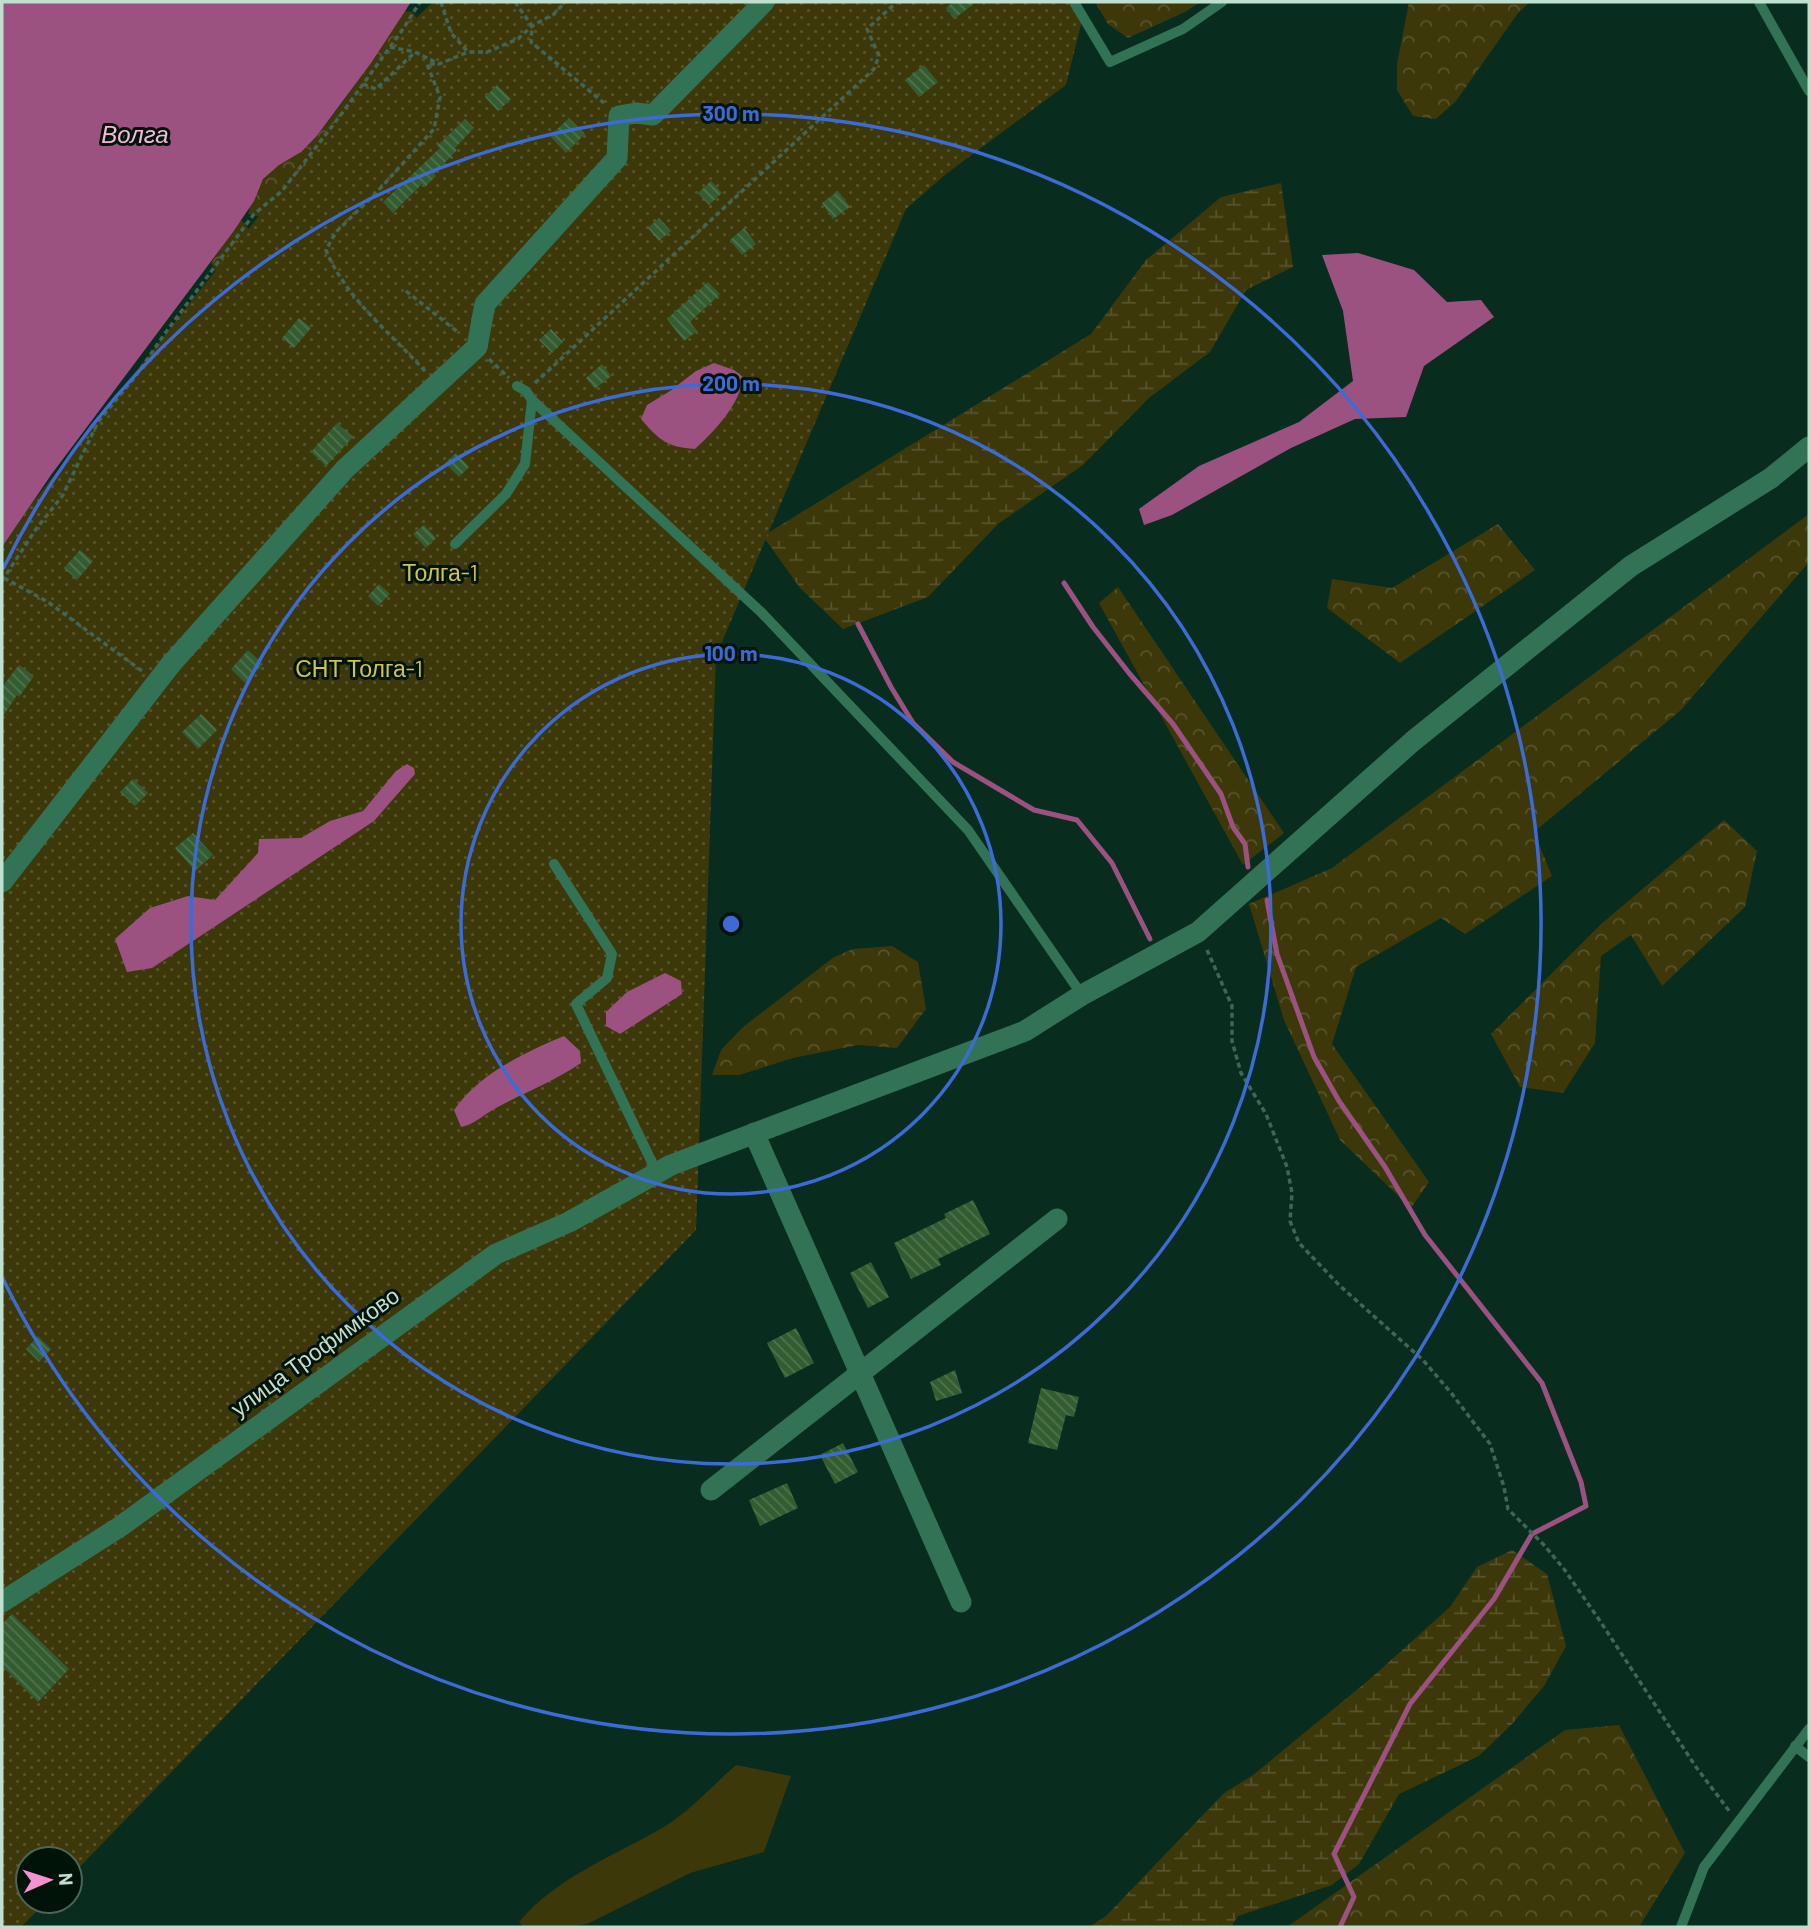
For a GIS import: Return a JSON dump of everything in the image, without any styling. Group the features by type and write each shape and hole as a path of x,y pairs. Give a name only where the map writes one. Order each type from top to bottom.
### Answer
{"street":[{"path":"2,882 156,682 345,469 477,347 485,304 617,158 619,116 636,113 653,115 764,2"},
{"name":"улица Трофимково","path":"2,1602 121,1526 496,1254 569,1222 664,1169 1025,1031 1082,995 1198,932 1412,741 1631,566 1771,478 1809,447"},
{"path":"754,1133 961,1602"},
{"path":"711,1490 1057,1219"}],"lane":[{"path":"1074,2 1111,62 1183,29 1222,2"},
{"path":"1759,2 1809,92"},
{"path":"455,544 506,494 525,464 525,393"},
{"path":"525,393 761,612 968,830 1082,995"},
{"path":"555,864 612,954 607,978 576,1004 664,1169"},
{"path":"1681,1927 1704,1867 1809,1729"},
{"path":"1795,1746 1809,1756"}],"path":[{"path":"156,682 48,602 3,580 36,529 63,495 98,422 135,377 246,223 282,191 363,84 420,2"},
{"path":"441,2 451,33 468,52"},
{"path":"515,2 532,26 531,42 619,116"},
{"path":"437,384 348,292 333,268 326,250 336,232 434,129 440,97 427,64 439,64 468,52 487,52 518,39 532,26 554,14 565,2"},
{"path":"525,393 874,69 879,56 867,29 897,2"},
{"path":"390,47 415,52 439,64"},
{"path":"363,84 376,89 415,52"},
{"path":"1198,932 1232,1006 1232,1041 1241,1073 1266,1114 1287,1167 1292,1193 1290,1222 1299,1243 1339,1286 1423,1360 1490,1444 1508,1509 1564,1569 1737,1824"}],"green space":[{"name":"СНТ Толга-1","path":"433,2 1072,2 1083,16 1066,85 946,174 906,209 716,656 696,1230 84,1863 84,1845 14,1845 14,1915 33,1915 21,1927 2,1927 2,547 32,503 412,22"},
{"path":"1095,2 1200,2 1187,11 1128,38 1108,24"},
{"path":"1409,2 1530,2 1518,13 1456,101 1436,119 1413,116 1397,90 1397,64"},
{"path":"403,11 413,12 423,30 276,220 248,214 256,192 268,173 317,136 362,75"},
{"path":"1281,183 1293,267 1246,290 1210,352 1149,398 1083,465 998,524 928,597 843,629 800,588 763,536 1091,334 1146,260 1221,197"},
{"path":"240,220 246,224 254,241 221,279 211,263"},
{"path":"1809,514 1809,562 1681,710 1534,832 1552,876 1465,934 1441,918 1356,967 1332,1044 1429,1182 1411,1208 1340,1140 1284,1020 1249,904 1332,868"},
{"path":"1498,524 1535,570 1400,663 1327,608 1332,579 1392,588"},
{"path":"1118,587 1284,833 1243,865 1099,603"},
{"path":"1724,820 1757,851 1745,907 1662,986 1631,935 1601,956 1595,1043 1563,1093 1520,1087 1491,1034 1600,925"},
{"path":"892,946 918,962 926,1009 897,1048 858,1045 793,1058 739,1075 712,1075 721,1050 743,1027 834,957 853,949"},
{"path":"1512,1550 1547,1574 1566,1646 1544,1686 1512,1724 1479,1756 1399,1794 1359,1864 1332,1885 1238,1916 1231,1927 1089,1927 1106,1916 1224,1793 1253,1775 1370,1679 1450,1607 1477,1567"},
{"path":"1619,1725 1685,1853 1639,1927 1287,1927 1565,1730"},
{"path":"736,1765 791,1776 764,1852 690,1873 589,1923 573,1927 523,1927 519,1922 534,1906 569,1879 676,1819"}],"water":[{"name":"Волга","path":"2,2 411,2 371,63 316,137 301,152 279,165 263,179 254,201 233,232 51,475 2,547"},
{"path":"1358,253 1414,270 1447,302 1481,300 1494,317 1424,366 1406,417 1355,419 1291,448 1172,515 1144,525 1139,509 1199,466 1299,422 1353,381 1343,311 1322,255"},
{"path":"714,363 734,370 743,377 738,397 732,407 695,449 664,441 641,419 647,405 696,371"},
{"path":"407,764 414,768 415,774 374,821 152,968 127,972 115,939 150,908 188,896 215,900 258,853 259,839 301,838 330,821 363,811 396,771"},
{"path":"665,973 681,981 682,994 620,1034 606,1026 606,1012 627,992"},
{"path":"564,1036 580,1051 581,1063 461,1127 454,1110 476,1086 504,1065"}],"building":[{"path":"953,2 976,2 954,19 946,8"},
{"path":"924,65 938,82 919,97 905,80"},
{"path":"497,85 511,99 498,111 485,97"},
{"path":"569,118 585,134 566,153 550,136"},
{"path":"465,119 474,128 434,174 436,176 425,187 422,184 393,213 383,202 440,148 437,146"},
{"path":"711,181 722,193 709,205 698,193"},
{"path":"838,191 850,207 833,219 822,203"},
{"path":"659,218 671,231 659,241 648,228"},
{"path":"744,228 756,244 742,255 730,240"},
{"path":"708,282 720,294 690,322 697,331 684,341 667,319"},
{"path":"299,318 311,328 294,348 282,338"},
{"path":"551,329 563,342 552,353 539,340"},
{"path":"602,364 611,376 595,389 586,378"},
{"path":"337,423 353,437 326,466 311,452"},
{"path":"456,453 469,467 459,477 445,463"},
{"path":"424,525 436,538 426,548 413,534"},
{"path":"80,550 93,561 77,580 64,568"},
{"path":"379,584 390,594 378,606 368,596"},
{"path":"248,650 263,664 245,683 231,669"},
{"path":"19,665 34,676 2,718 2,687"},
{"path":"201,714 217,730 198,749 182,732"},
{"path":"133,779 148,793 135,806 120,792"},
{"path":"193,833 213,855 195,871 175,848"},
{"path":"973,1200 990,1234 938,1259 941,1265 911,1279 894,1243 946,1218 944,1214"},
{"path":"871,1262 889,1297 868,1308 850,1273"},
{"path":"796,1328 814,1363 785,1378 767,1343"},
{"path":"38,1336 51,1349 39,1362 26,1349"},
{"path":"955,1370 962,1393 936,1401 930,1382"},
{"path":"1041,1388 1079,1397 1074,1417 1066,1415 1057,1450 1028,1443"},
{"path":"843,1443 858,1472 835,1484 820,1455"},
{"path":"787,1483 798,1508 760,1526 749,1500"},
{"path":"12,1614 69,1669 38,1702 2,1666 2,1624"}],"waterway":[{"path":"1064,583 1093,627 1173,724 1221,794 1233,827 1245,844 1248,867"},
{"path":"858,624 913,723 953,762 1034,810 1077,820 1112,863 1150,939"},
{"path":"1267,900 1277,954 1314,1057 1425,1235 1542,1383 1581,1482 1586,1506 1532,1534 1494,1599 1410,1704 1334,1854 1354,1897 1340,1927"}],"park label":[{"name":"Толга-1","path":"440,573"}]}
